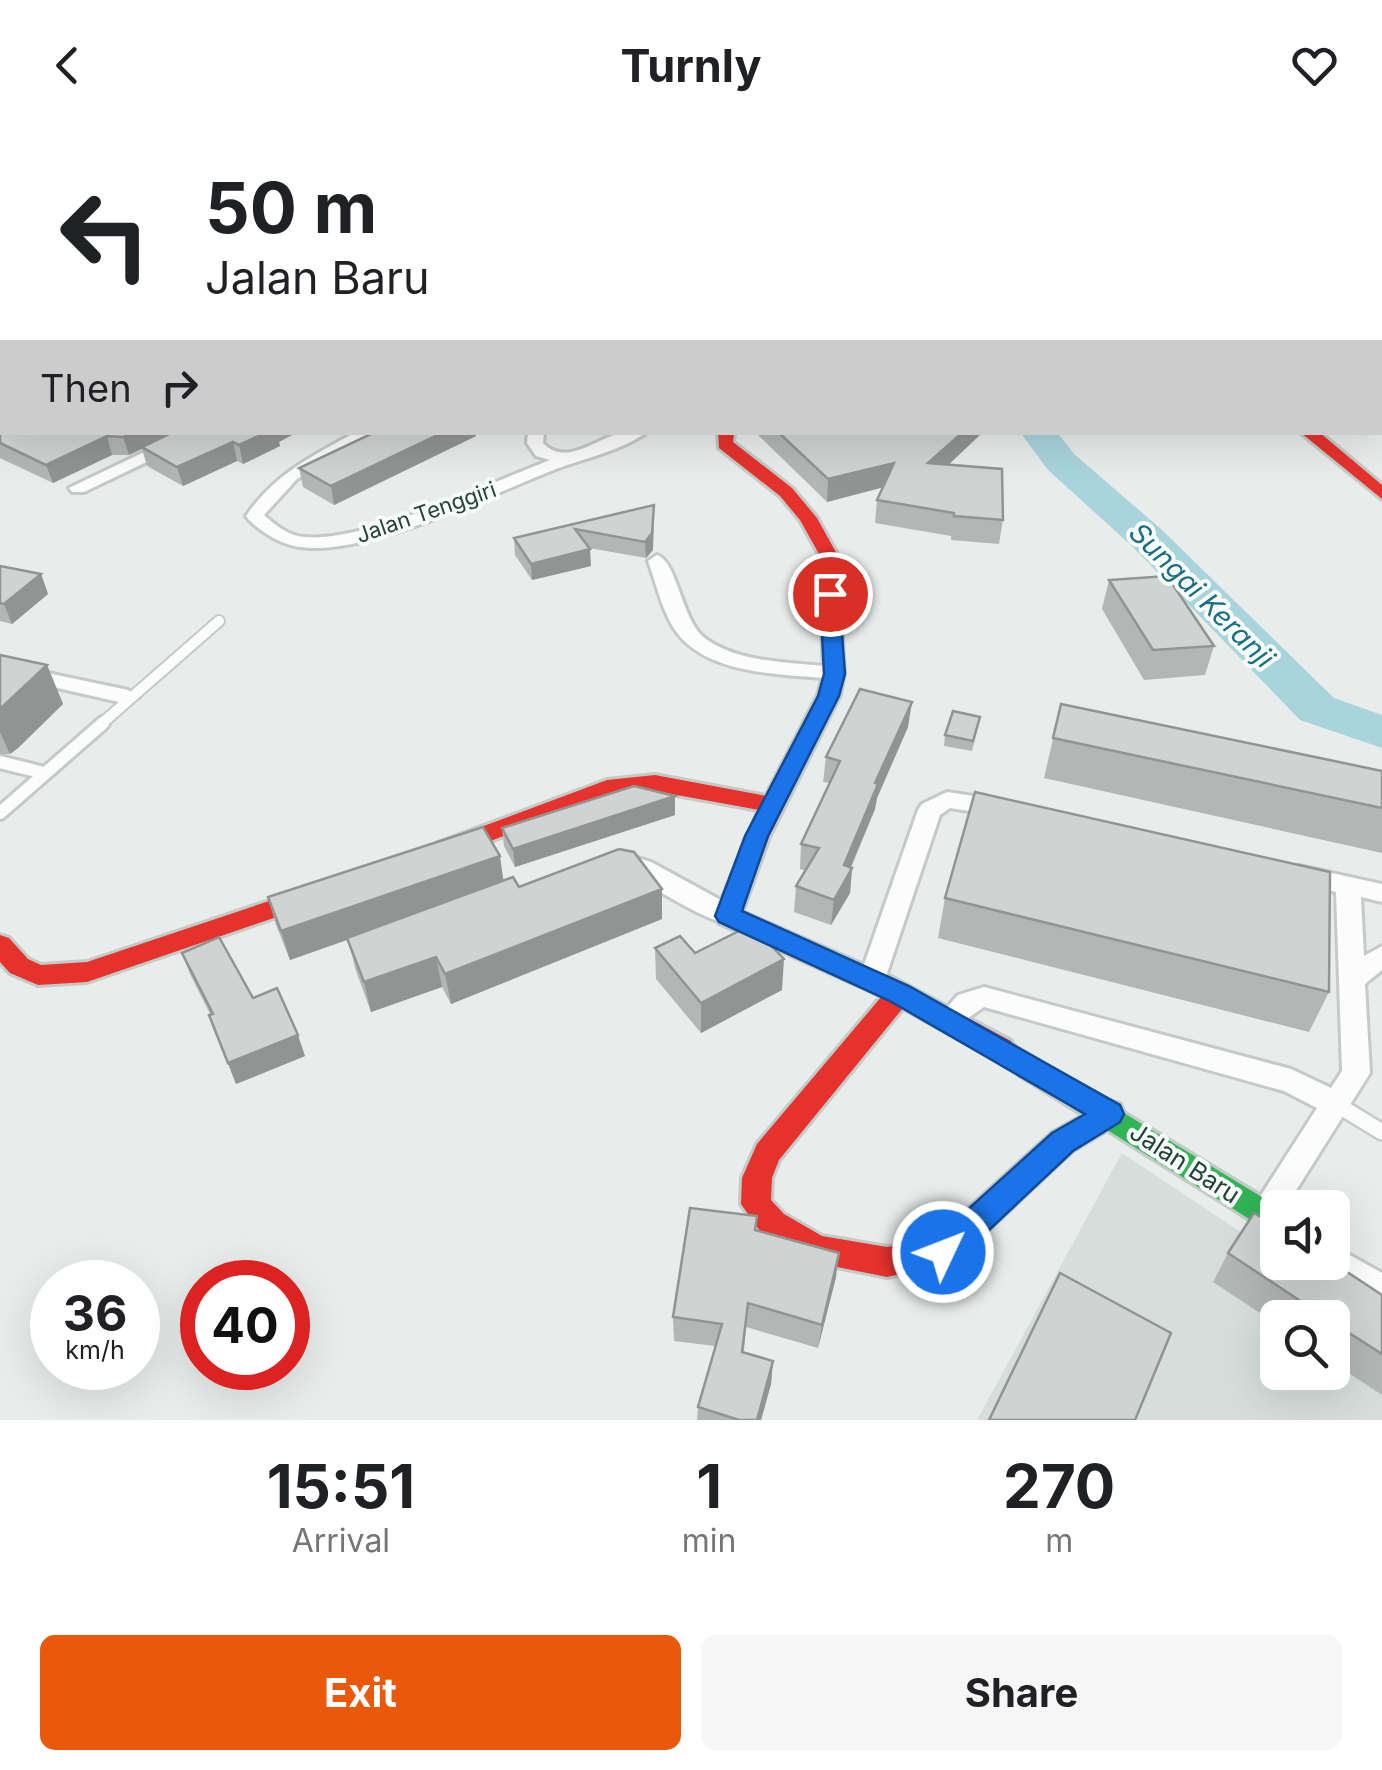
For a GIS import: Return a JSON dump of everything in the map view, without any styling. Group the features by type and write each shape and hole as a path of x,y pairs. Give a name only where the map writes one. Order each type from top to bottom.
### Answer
{"main road":[{"path":"726,435 725,444 786,492 808,518 828,554 834,674 829,696 772,805 734,890 728,916"},
{"path":"1312,435 1382,494"},
{"path":"416,859 608,788 655,783 772,805"},
{"path":"0,945 25,972 52,977 88,972 342,886"},
{"name":"Jalan Baru","path":"728,916 900,993 1110,1114 1260,1211"},
{"path":"900,993 767,1153 757,1178 756,1204 773,1224 817,1250 887,1262 943,1252 1062,1142 1110,1114"}],"street":[{"path":"78,488 194,435"},
{"name":"Jalan Tenggiri","path":"363,435 283,478 268,493 255,516 273,535 297,542 363,537 568,461"},
{"path":"536,435 535,443 542,452 568,461 633,435"},
{"path":"656,560 687,633 711,650 739,660 834,674"},
{"path":"0,669 128,696"},
{"path":"872,979 930,810 947,800 1017,812"},
{"path":"602,862 624,862 642,868 728,916"},
{"path":"1270,869 1382,894"},
{"path":"1287,1190 1356,1073 1348,886"},
{"path":"1352,980 1382,956"},
{"path":"948,1020 968,1002 984,997 1290,1081 1336,1104"},
{"path":"1350,1271 1382,1291"}],"lane":[{"path":"0,813 128,696 218,621"},
{"path":"0,762 44,773"},
{"path":"1336,1104 1382,1132"}],"shaded area":[{"path":"1122,1153 1260,1245 1260,1280 1308,1280 1341,1300 1260,1300 1260,1390 1350,1390 1350,1306 1382,1325 1382,1420 977,1420"}],"building":[{"path":"0,435 127,435 107,436 46,465 0,443"},
{"path":"167,435 261,435 239,445 233,442 177,467 142,447"},
{"path":"369,435 438,435 331,486 299,468"},
{"path":"781,435 960,435 928,463 1002,469 1003,520 954,516 877,500 894,463 828,479"},
{"path":"654,505 652,533 645,542 575,529 590,549 531,564 514,538"},
{"path":"0,566 41,574 4,604 0,603"},
{"path":"1167,576 1214,646 1153,650 1109,580"},
{"path":"0,655 47,665 0,709"},
{"path":"860,689 912,702 844,865 852,868 834,900 796,886 819,848 801,844 840,761 826,757"},
{"path":"1061,704 1382,771 1382,808 1053,738"},
{"path":"953,711 980,717 973,741 945,735"},
{"path":"634,786 675,796 513,849 502,828"},
{"path":"975,792 1330,872 1329,992 945,898"},
{"path":"483,827 500,856 281,931 268,897"},
{"path":"619,849 634,852 662,889 445,974 436,957 364,982 347,938 513,877 519,887"},
{"path":"751,925 784,959 701,1003 655,948 680,936 695,953"},
{"path":"219,937 253,998 277,988 298,1035 228,1063 209,1015 213,1014 182,953"},
{"path":"690,1208 757,1216 755,1230 839,1253 822,1325 748,1303 742,1352 773,1361 757,1420 739,1420 698,1407 722,1324 673,1317"},
{"path":"1254,1213 1260,1217 1260,1274 1228,1253"},
{"path":"1060,1273 1171,1333 1135,1420 989,1420"},
{"path":"1350,1274 1382,1295 1382,1354 1350,1334 1350,1300 1299,1300 1269,1280 1350,1280"}],"waterway":[{"name":"Sungai Keranji","path":"1040,435 1061,462 1147,538 1317,709 1382,732"}],"traffic: fast":[{"path":"1001,1049 1260,1212"}],"traffic: jam":[{"path":"726,435 725,444 786,492 808,518 828,554 834,673 829,695 757,837 728,916 880,983 1001,1049"},
{"path":"1312,435 1382,494"},
{"path":"446,849 607,788 655,783 773,805"},
{"path":"0,945 19,966 38,975 87,972 314,895"},
{"path":"900,993 767,1153 757,1178 756,1204 773,1224 817,1249 887,1262 943,1252 1062,1142 1110,1113"}],"route":[{"path":"830,594 834,674 829,696 756,836 728,916 900,993 1110,1114 1062,1142 943,1252"}]}
